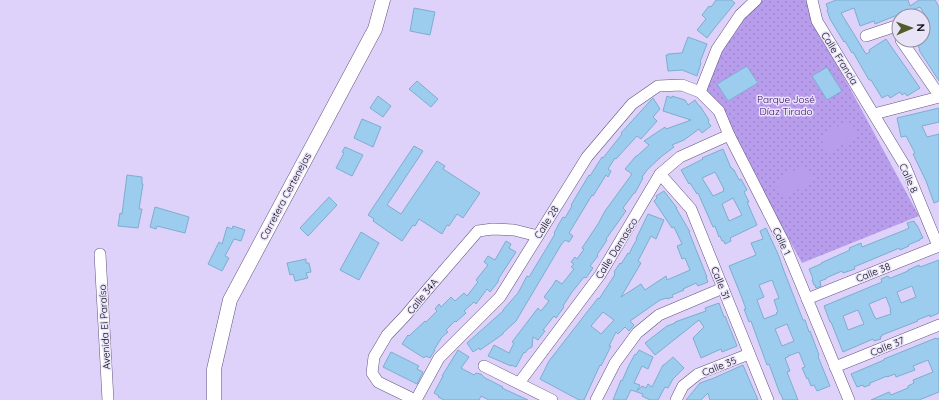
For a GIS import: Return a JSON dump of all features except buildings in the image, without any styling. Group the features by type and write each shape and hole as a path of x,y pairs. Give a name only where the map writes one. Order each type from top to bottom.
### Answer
{"main road":[{"name":"Carretera Certenejas","path":"214,400 214,369 230,300 375,29 382,0"}],"street":[{"path":"700,92 717,49 740,15 756,0"},
{"name":"Calle Francia","path":"812,0 817,21 874,114"},
{"path":"866,36 891,28"},
{"path":"874,114 939,96 906,48"},
{"name":"Calle 28","path":"416,400 439,358 500,297 587,157 632,104 658,86 682,85 700,92"},
{"name":"Calle 1","path":"700,92 719,110 729,135 784,244 849,400"},
{"name":"Calle 8","path":"874,114 905,166 938,246"},
{"name":"Calle Damasco","path":"519,383 600,275 660,174 680,157 729,135"},
{"name":"Calle 31","path":"660,174 690,209 768,400"},
{"name":"Calle 34A","path":"416,400 378,382 372,373 374,357 387,335 406,316 431,284 478,231 493,229 514,230 538,236"},
{"name":"Calle 38","path":"807,299 938,246"},
{"name":"Avenida El Paraíso","path":"100,254 108,400"},
{"path":"596,400 615,363 637,333 660,315 723,288"},
{"name":"Calle 37","path":"835,367 939,325"},
{"name":"Calle 35","path":"676,400 683,386 698,374 749,354"},
{"path":"484,366 552,400"}],"green space":[{"name":"Parque José Díaz Tirado","path":"756,0 808,0 813,20 919,216 802,263 715,106 700,92 740,15"},
{"path":"848,120 857,136 829,153 820,138"},
{"path":"803,165 813,180 785,198 775,182"}]}
